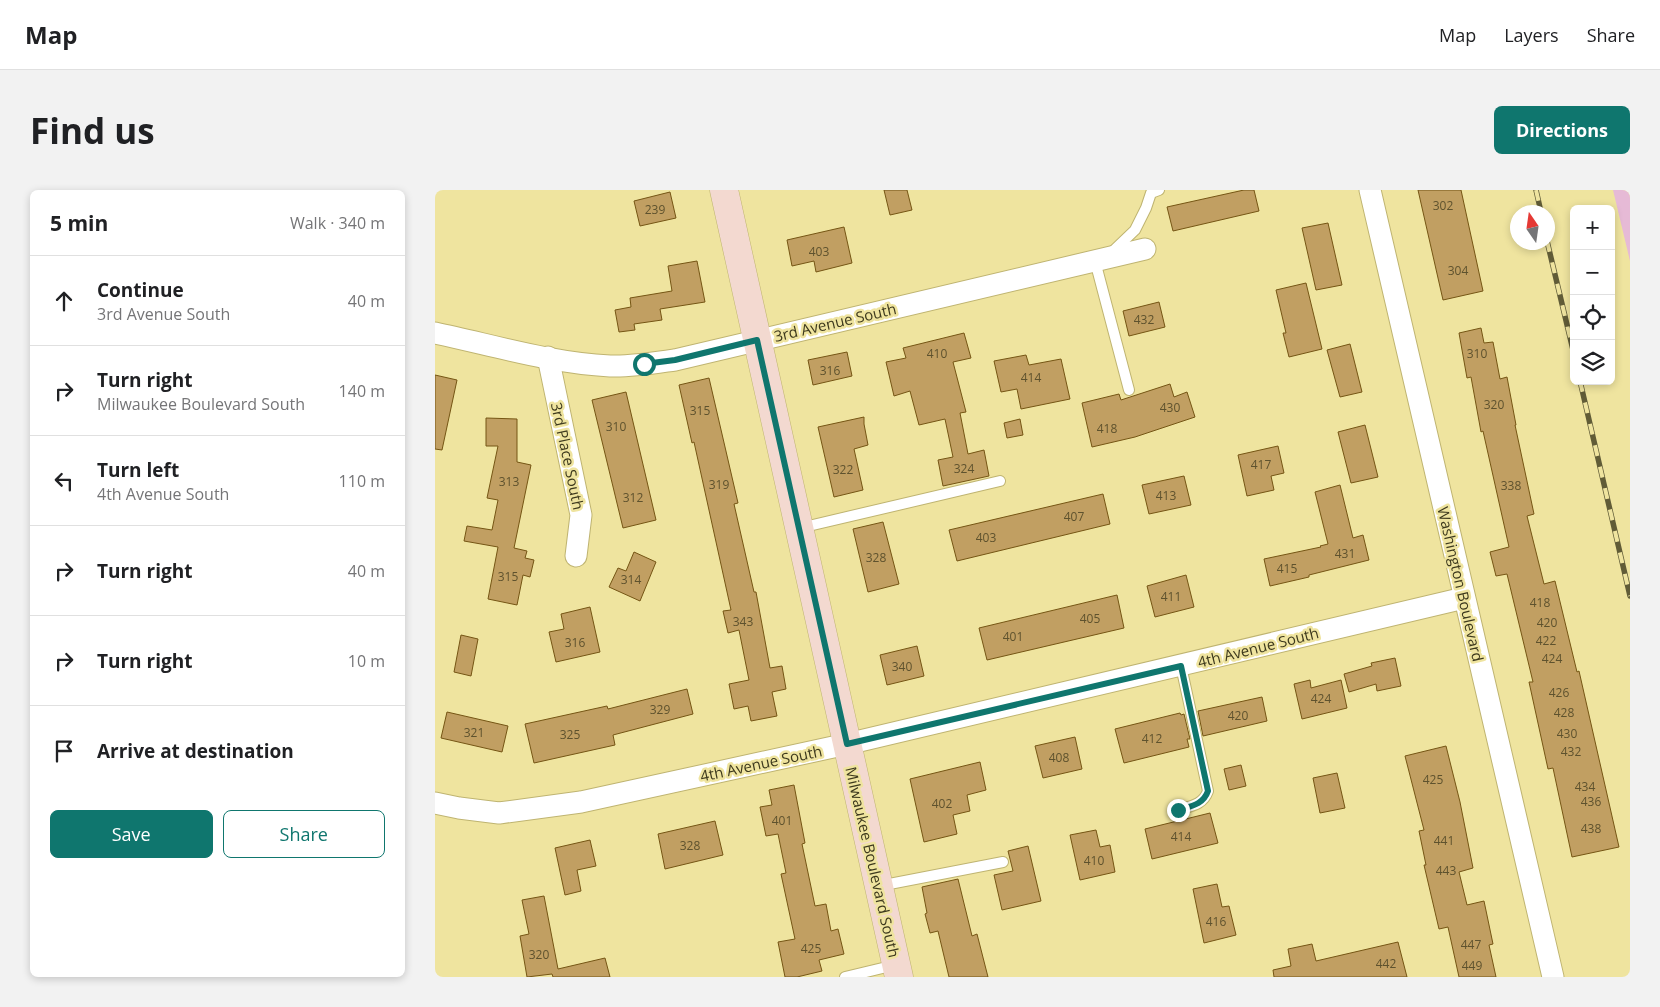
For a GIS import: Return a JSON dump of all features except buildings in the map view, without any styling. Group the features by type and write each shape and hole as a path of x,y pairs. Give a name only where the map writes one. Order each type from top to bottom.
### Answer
{"street":[{"name":"Milwaukee Boulevard South","path":"724,190 897,971"},
{"name":"Washington Boulevard","path":"1369,190 1553,977"},
{"name":"3rd Avenue South","path":"435,333 579,363 611,366 644,364 675,360 1145,249"},
{"name":"3rd Place South","path":"548,357 581,515 581,531 576,556"},
{"name":"4th Avenue South","path":"435,803 459,808 499,812 581,802 847,744 1464,598"}],"lane":[{"path":"1129,390 1100,260 1135,230 1151,194 1159,190"},
{"path":"799,528 1000,481"},
{"path":"1178,810 1202,802 1208,791 1181,666"},
{"path":"878,886 1003,862"},
{"path":"845,977 897,971"}],"shaded area":[{"path":"1613,190 1630,190 1630,261"}],"railway":[{"path":"1536,190 1539,205"},
{"path":"1549,250 1571,340"},
{"path":"1581,385 1630,596"}],"route":[{"path":"644,364 675,360 757,340 847,744 1181,666 1208,791 1202,802 1178,810"}]}
